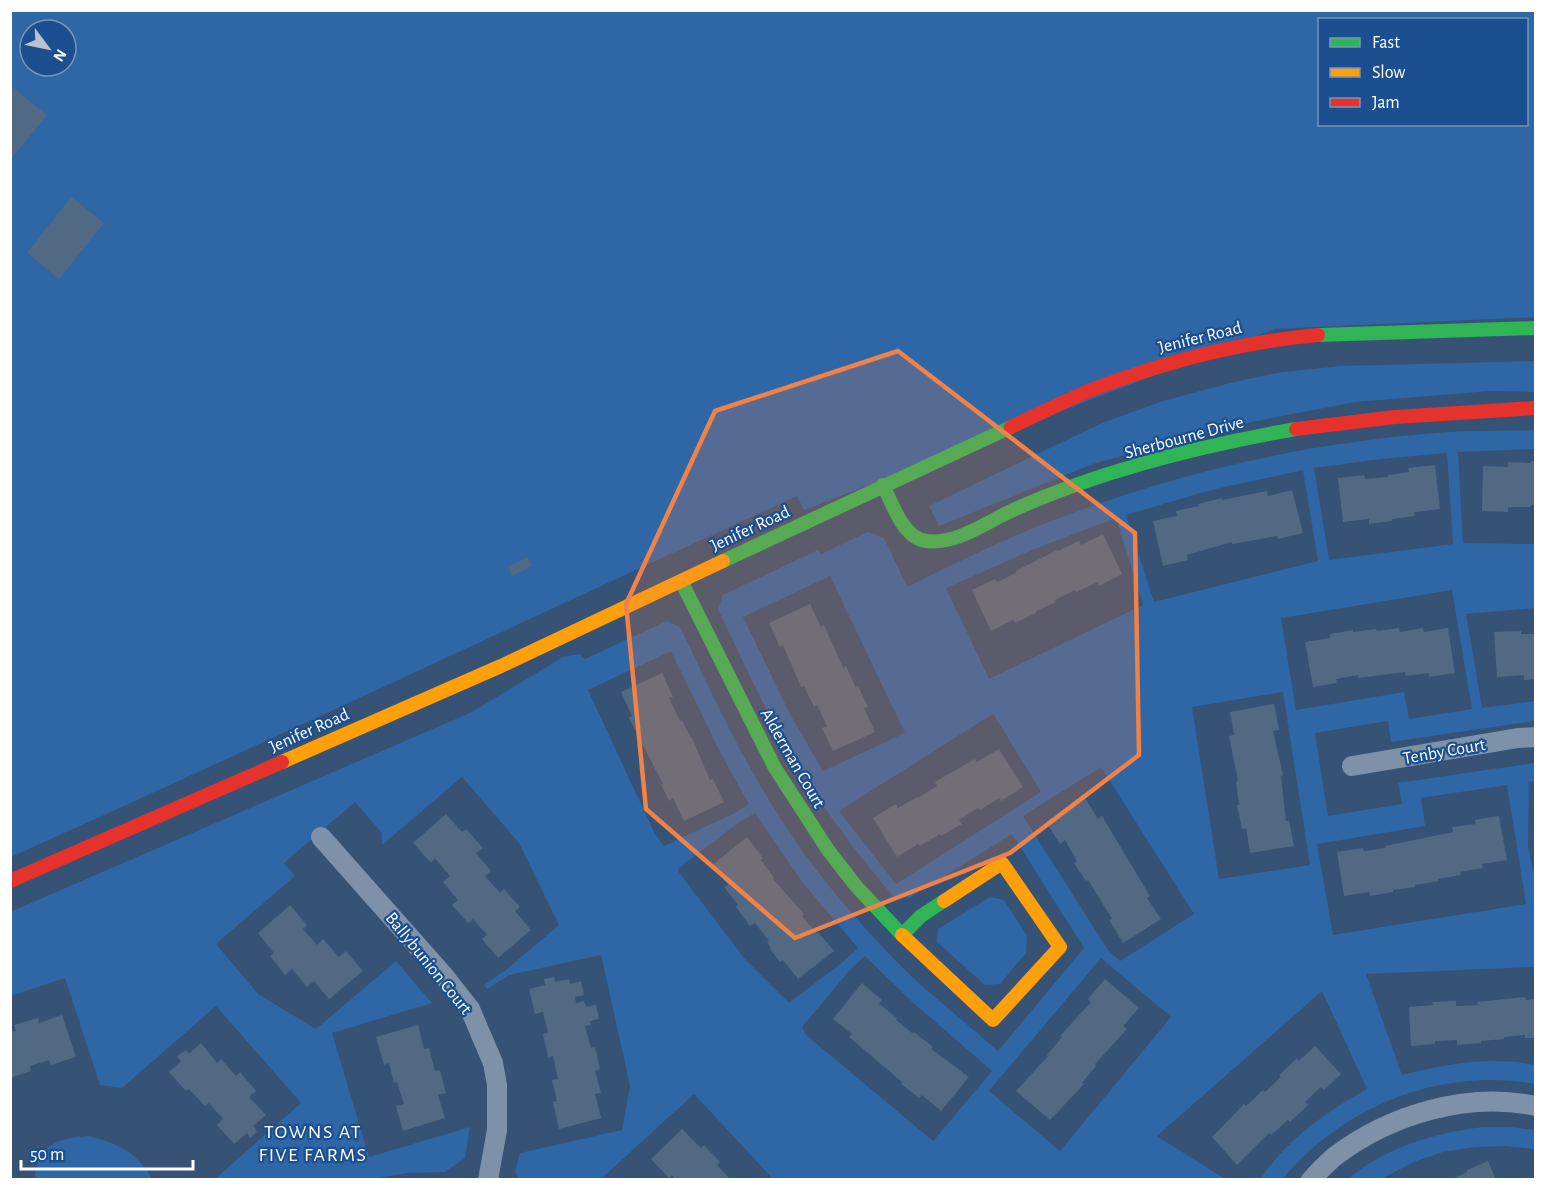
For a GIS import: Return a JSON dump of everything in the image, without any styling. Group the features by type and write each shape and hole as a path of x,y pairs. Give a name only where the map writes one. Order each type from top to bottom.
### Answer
{"street":[{"name":"Jenifer Road","path":"10,880 501,666 883,485 1089,391 1153,368 1224,348 1274,339 1333,333 1536,328"},
{"name":"Sherbourne Drive","path":"883,485 910,534 922,540 938,541 957,536 1017,508 1084,484 1164,458 1264,435 1372,418 1451,411 1536,408"},
{"name":"Alderman Court","path":"681,581 780,777 828,850 856,886 902,935 927,961 993,1020 1060,947 1002,863 921,916 902,935"},
{"name":"Tenby Court","path":"1352,766 1518,738 1536,737"},
{"name":"Ballybunion Court","path":"321,837 444,976 470,1009 493,1063 497,1085 497,1130 488,1179"},
{"path":"1311,1179 1334,1157 1366,1137 1405,1118 1447,1106 1482,1102 1525,1104 1536,1107"}],"highlighted area":[{"path":"898,351 1135,533 1139,755 1010,853 795,938 646,809 626,604 715,411"}],"shaded area":[{"path":"10,11 1535,11 1535,317 1275,329 804,510 797,496 11,857"},
{"path":"1535,361 1535,392 1491,391 1355,402 1226,427 1093,464 939,526 929,506 1102,423 1163,401 1230,383 1282,372 1341,366"},
{"path":"1535,430 1535,449 1458,452 1463,543 1535,544 1535,608 1466,614 1482,708 1535,701 1535,721 1391,742 1388,721 1315,733 1328,816 1402,804 1398,783 1535,763 1535,781 1529,782 1528,846 1535,872 1535,967 1366,974 1402,1075 1468,1062 1518,1062 1535,1065 1535,1084 1500,1080 1464,1081 1430,1087 1396,1098 1364,1112 1334,1131 1307,1153 1283,1179 1260,1179 1283,1151 1308,1128 1367,1089 1322,991 1157,1136 1225,1179 773,1179 694,1094 601,1179 519,1179 515,1172 520,1153 622,1130 630,1086 601,955 509,975 487,989 484,985 506,970 559,925 519,843 462,777 382,845 382,833 355,802 284,863 295,876 216,944 258,994 316,1029 396,961 432,1003 332,1033 369,1157 470,1127 465,1158 445,1172 407,1173 366,1180 215,1179 301,1103 216,1006 122,1088 100,1085 65,978 11,996 10,912 472,712 563,657 580,654 585,659 667,621 680,627 751,770 810,862 845,906 902,967 998,1051 1084,948 1012,834 909,898 893,896 828,813 783,741 718,609 723,595 818,550 821,554 868,532 884,538 907,587 996,544 1099,503 1247,461 1398,436 1471,431","holes":["1447,453 1453,544 1329,560 1314,468","1303,470 1318,561 1154,602 1126,515 1211,490","1116,518 1143,605 989,679 946,588 1032,550","830,576 905,733 823,771 791,716 743,617","1452,590 1472,709 1409,719 1404,692 1296,710 1281,618","671,651 719,750 749,804 733,814 664,846 655,834 588,690","1283,692 1310,865 1219,879 1192,707","994,715 1041,792 896,884 839,811","1101,767 1194,914 1120,961 1108,950 1023,816","1507,785 1526,904 1333,935 1317,844 1425,826 1421,798","755,813 803,883 858,948 789,1003 744,958 678,871 738,823","865,956 909,999 992,1071 933,1141 806,1035 802,1027 850,970","1101,958 1171,1017 1060,1151 989,1091"]},
{"path":"990,897 1004,900 1027,936 1026,953 1000,984 985,985 937,942 938,929"},
{"path":"1483,1127 1535,1130 1535,1149 1505,1146 1475,1147 1443,1152 1414,1162 1381,1179 1348,1179 1378,1158 1411,1143 1447,1133"},
{"path":"88,1136 117,1145 125,1150 140,1162 152,1179 38,1179 35,1176 41,1157 52,1145 68,1139"}],"building":[{"path":"10,85 47,115 10,160"},
{"path":"71,197 104,223 59,279 27,253"},
{"path":"1531,461 1536,461 1536,505 1508,507 1508,512 1482,511 1483,466 1508,467 1508,462 1531,463"},
{"path":"1435,465 1440,509 1414,512 1415,516 1392,519 1392,521 1369,524 1369,519 1343,522 1338,478 1364,475 1365,479 1388,477 1388,475 1409,472 1408,468"},
{"path":"1292,490 1303,533 1278,539 1277,536 1232,544 1232,542 1187,555 1188,560 1163,566 1153,521 1177,516 1176,511 1222,498 1222,500 1267,491 1268,496"},
{"path":"1103,534 1122,574 1099,586 1098,582 1076,592 1075,590 1036,613 1015,623 1013,620 991,631 972,590 995,579 997,582 1057,550 1079,541 1081,545"},
{"path":"528,557 532,566 512,576 508,567"},
{"path":"810,604 821,627 824,625 843,668 846,666 856,688 858,686 868,707 864,708 875,732 833,751 822,728 827,726 817,705 814,707 804,686 801,687 783,645 780,647 769,623"},
{"path":"1399,628 1400,632 1423,628 1424,632 1448,628 1455,673 1429,677 1429,673 1406,676 1405,672 1358,678 1358,675 1336,679 1337,683 1313,687 1305,642 1330,638 1330,634 1353,630 1353,632 1376,629 1377,631"},
{"path":"1521,631 1521,634 1536,634 1536,679 1524,680 1524,675 1497,677 1494,632"},
{"path":"662,673 673,697 669,698 680,721 682,720 692,738 710,780 713,779 724,802 684,821 673,798 669,801 661,784 663,784 629,718 632,716 621,692"},
{"path":"1274,704 1279,730 1273,731 1283,775 1281,776 1286,821 1289,820 1294,846 1250,853 1246,828 1242,829 1237,805 1239,805 1236,782 1238,781 1229,736 1234,735 1230,712"},
{"path":"999,749 1023,787 1001,801 999,798 980,810 978,808 959,820 962,824 920,846 918,844 897,857 873,818 896,804 898,808 918,798 937,786 935,782 975,759 977,762"},
{"path":"1085,798 1098,819 1102,816 1150,896 1147,898 1161,919 1123,943 1109,920 1112,919 1088,880 1086,881 1074,863 1077,861 1065,840 1060,844 1046,822"},
{"path":"446,814 462,832 466,829 483,848 476,853 491,871 485,876 500,893 504,889 520,907 515,911 531,930 498,958 482,939 487,935 473,919 468,923 452,905 458,900 443,882 450,876 435,858 431,863 413,843"},
{"path":"1499,816 1507,860 1482,864 1483,868 1460,872 1461,875 1415,885 1415,887 1393,890 1393,892 1370,896 1369,892 1344,896 1337,852 1363,848 1364,851 1386,848 1385,846 1453,832 1452,827 1476,824 1475,820"},
{"path":"747,837 763,858 761,860 773,879 804,914 802,916 816,933 818,932 834,951 798,979 783,960 780,962 770,949 767,942 769,941 755,923 750,926 724,887 728,885 712,865"},
{"path":"290,905 307,925 303,929 317,945 323,939 339,957 346,951 363,971 329,999 314,981 307,987 292,969 285,975 270,956 274,953 258,933"},
{"path":"554,977 555,982 569,979 570,984 581,981 584,995 575,997 576,1003 584,1001 586,1007 596,1005 599,1019 590,1021 591,1025 585,1026 591,1048 595,1047 600,1069 595,1071 601,1093 595,1094 601,1118 559,1129 553,1102 557,1101 552,1080 558,1079 553,1056 548,1057 543,1034 548,1033 543,1012 535,1014 529,989 545,985 544,979"},
{"path":"1105,979 1139,1008 1123,1026 1127,1029 1095,1064 1096,1066 1082,1083 1084,1084 1050,1120 1016,1091 1048,1056 1062,1037 1060,1036 1091,1002 1088,999"},
{"path":"862,983 882,1000 879,1004 897,1018 896,1020 969,1077 941,1111 922,1095 919,1098 901,1084 902,1082 849,1037 852,1034 833,1019"},
{"path":"1525,997 1526,1000 1536,999 1536,1038 1525,1038 1525,1035 1481,1041 1481,1043 1457,1045 1457,1040 1435,1041 1435,1044 1411,1046 1409,1007 1433,1005 1432,1002 1456,1001 1456,1006 1478,1005 1477,1002"},
{"path":"62,1015 76,1057 51,1065 49,1060 30,1066 31,1071 10,1078 10,1032 16,1031 14,1025 38,1018 39,1023"},
{"path":"418,1025 424,1049 429,1048 435,1071 440,1070 446,1093 438,1095 445,1118 403,1131 396,1106 404,1104 397,1082 394,1083 389,1063 384,1065 376,1037"},
{"path":"201,1043 217,1063 221,1059 236,1076 240,1072 256,1091 249,1097 266,1115 253,1126 257,1132 250,1138 247,1133 234,1144 217,1125 223,1119 209,1103 205,1106 189,1089 186,1091 169,1072 181,1061 177,1056 186,1050 189,1054"},
{"path":"1315,1046 1341,1074 1324,1090 1321,1087 1305,1102 1308,1105 1290,1122 1288,1120 1271,1135 1269,1133 1237,1165 1212,1137 1244,1104 1246,1106 1263,1090 1265,1092 1297,1058 1299,1061"},
{"path":"682,1129 701,1148 704,1145 720,1162 717,1165 731,1180 676,1180 672,1175 669,1178 651,1159"},
{"path":"1488,1161 1496,1180 1450,1180 1467,1170"}],"traffic: fast":[{"path":"1318,335 1536,328"},
{"path":"723,561 1011,427"},
{"path":"883,485 899,519 911,534 926,541 948,540 1045,496 1080,483 1151,461 1223,443 1296,429"},
{"path":"681,581 775,768 828,850 856,886 902,935 921,916 944,901"}],"traffic: slow":[{"path":"282,762 501,666 723,561"},
{"path":"902,935 993,1020 1060,947 1002,863 944,901"}],"traffic: jam":[{"path":"1011,427 1091,390 1174,362 1231,348 1318,335"},
{"path":"1296,429 1395,417 1536,408"},
{"path":"10,881 282,762"}],"district":[{"name":"TOWNS AT FIVE FARMS","path":"313,1142"}]}
